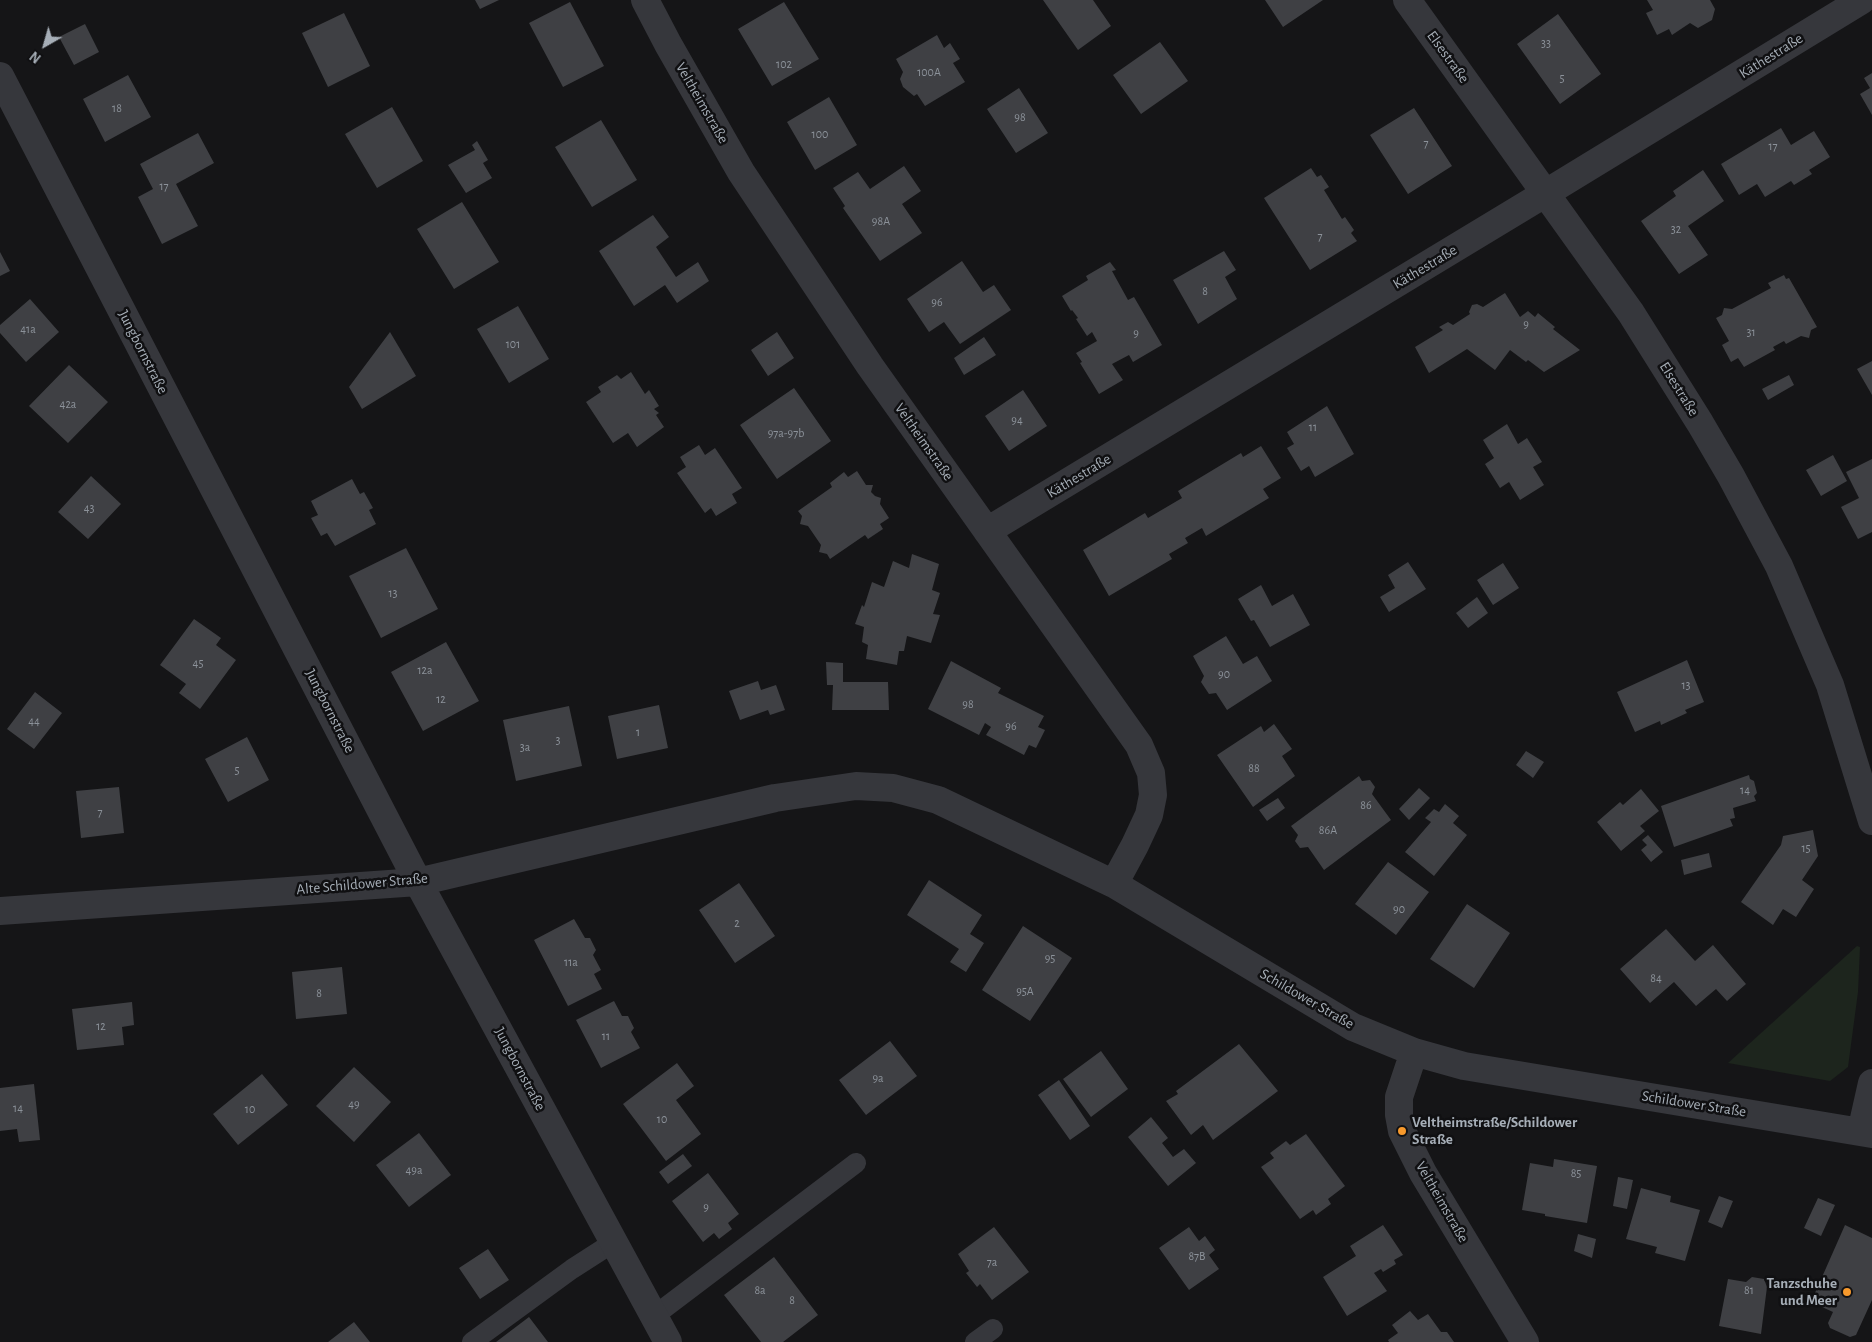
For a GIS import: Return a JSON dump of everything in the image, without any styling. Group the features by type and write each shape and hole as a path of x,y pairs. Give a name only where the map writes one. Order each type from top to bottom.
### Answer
{"street":[{"name":"Veltheimstraße","path":"645,0 741,172 870,366 1139,745 1150,773 1153,795 1149,815 1135,846 1114,884"},
{"name":"Elsestraße","path":"1407,0 1631,312 1695,414 1740,493 1779,566 1830,685 1872,820"},
{"name":"Käthestraße","path":"987,532 1862,0"},
{"name":"Jungbornstraße","path":"0,76 418,882 668,1342"},
{"name":"Schildower Straße","path":"775,798 856,786 892,788 938,800 1114,884 1353,1027 1414,1052 1464,1066 1867,1133"},
{"name":"Alte Schildower Straße","path":"0,911 418,882 775,798"},
{"name":"Veltheimstraße","path":"1414,1052 1399,1097 1402,1131 1423,1173 1525,1342"},
{"path":"1867,1133 1872,1084"}],"lane":[{"path":"654,1316 856,1163"},
{"path":"472,1342 572,1269 614,1242"},
{"path":"975,1342 993,1329"}],"shaded area":[{"path":"1857,946 1860,947 1858,992 1848,1067 1830,1081 1728,1063"}],"building":[{"path":"475,0 499,0 480,9"},
{"path":"1043,0 1093,0 1111,26 1078,50"},
{"path":"1265,0 1323,0 1283,27"},
{"path":"1647,0 1710,0 1715,9 1712,20 1698,28 1690,23 1672,35 1669,29 1657,35 1646,13 1653,10"},
{"path":"570,2 604,66 563,87 529,23"},
{"path":"784,2 819,59 772,86 738,29"},
{"path":"344,13 370,66 328,87 302,33"},
{"path":"1558,14 1601,74 1560,104 1517,44"},
{"path":"85,24 99,52 74,65 59,37"},
{"path":"937,35 944,48 950,43 960,59 953,63 965,82 925,106 917,94 914,96 903,87 900,79 903,72 896,59"},
{"path":"1160,42 1188,81 1141,114 1113,75"},
{"path":"1872,73 1872,115 1860,94 1870,88 1864,78"},
{"path":"128,75 151,117 105,142 83,99"},
{"path":"1019,88 1048,133 1016,153 987,109"},
{"path":"829,97 857,145 815,170 787,122"},
{"path":"392,107 423,161 377,188 345,134"},
{"path":"1414,108 1452,166 1408,194 1370,135"},
{"path":"601,120 637,180 592,207 555,147"},
{"path":"1781,128 1791,145 1814,131 1830,157 1809,170 1812,174 1794,185 1791,181 1765,197 1757,184 1739,195 1721,164"},
{"path":"198,133 214,163 176,184 198,226 162,244 138,197 153,189 140,164"},
{"path":"477,141 488,160 483,163 492,178 466,193 448,165 475,150 472,145"},
{"path":"904,166 921,191 902,204 922,233 880,261 843,208 845,206 833,188 858,172 870,189"},
{"path":"1311,168 1317,177 1321,175 1329,187 1324,190 1342,219 1345,217 1354,230 1351,233 1357,241 1310,270 1264,198"},
{"path":"1703,170 1724,201 1688,226 1708,255 1679,274 1641,221 1676,196 1673,191"},
{"path":"462,202 499,262 454,289 417,229"},
{"path":"653,215 669,237 656,247 676,277 698,262 709,281 677,303 665,285 634,306 599,251"},
{"path":"1224,251 1236,270 1225,277 1237,299 1198,324 1173,280"},
{"path":"0,252 10,271 0,276"},
{"path":"962,261 983,292 994,285 1011,310 960,344 944,322 929,332 907,299"},
{"path":"1110,262 1116,270 1112,271 1128,300 1134,297 1162,345 1133,362 1129,355 1112,364 1123,380 1099,394 1076,353 1097,341 1092,332 1087,336 1076,319 1078,318 1071,311 1062,296 1088,280 1086,276"},
{"path":"1784,275 1786,279 1789,278 1817,327 1811,330 1809,338 1801,336 1786,344 1784,341 1773,347 1775,350 1744,367 1738,358 1731,362 1722,345 1729,341 1716,318 1722,315 1724,308 1732,309 1771,288 1768,283"},
{"path":"1505,293 1520,317 1528,311 1535,317 1538,313 1555,327 1553,329 1580,350 1544,372 1510,350 1495,370 1467,349 1429,373 1415,347 1443,330 1439,327 1448,322 1453,325 1470,314 1472,305 1477,304 1483,307"},
{"path":"30,299 59,332 26,362 0,333 0,325"},
{"path":"518,306 549,359 509,383 477,329"},
{"path":"390,332 416,376 362,409 349,387"},
{"path":"777,332 794,358 768,376 751,350"},
{"path":"984,337 996,355 964,375 954,358"},
{"path":"1872,361 1872,395 1857,369"},
{"path":"69,365 108,402 68,443 29,406"},
{"path":"631,372 645,394 649,390 659,406 654,409 659,413 656,415 664,427 637,447 628,433 613,443 586,402 601,392 598,387 617,375 621,379"},
{"path":"1789,375 1794,385 1768,400 1762,389"},
{"path":"794,388 831,441 777,479 740,425"},
{"path":"1023,390 1047,426 1009,451 985,416"},
{"path":"1327,406 1354,454 1315,477 1309,466 1301,471 1287,448 1294,444 1287,432"},
{"path":"1507,424 1518,444 1527,438 1542,462 1533,467 1544,485 1520,500 1509,482 1500,488 1485,464 1494,458 1483,440"},
{"path":"699,445 705,455 715,448 742,488 732,494 737,503 716,516 711,508 705,513 677,473 686,467 680,457"},
{"path":"1261,446 1281,478 1263,489 1269,498 1206,536 1202,528 1185,538 1188,543 1169,554 1172,559 1109,596 1083,550 1145,513 1148,518 1182,498 1178,491 1241,453 1243,457"},
{"path":"1833,455 1847,481 1821,496 1806,470"},
{"path":"1872,459 1872,532 1858,539 1841,507 1859,498 1846,472"},
{"path":"857,471 866,485 873,485 871,492 881,498 880,504 889,518 880,524 883,529 868,539 865,535 830,559 827,554 819,552 821,545 808,526 800,524 802,516 798,511 832,487 830,483 844,472 848,477"},
{"path":"91,476 121,504 88,539 58,512"},
{"path":"352,479 360,494 364,492 373,508 369,510 376,524 335,546 327,533 321,536 311,518 318,515 311,501"},
{"path":"406,548 438,609 381,638 349,576"},
{"path":"912,554 939,564 932,590 940,593 933,614 940,615 931,643 907,636 904,651 899,651 897,665 866,659 868,645 862,642 864,627 855,624 862,605 864,607 872,582 884,587 893,561 909,568"},
{"path":"1408,562 1426,589 1389,612 1380,597 1395,588 1388,575"},
{"path":"1503,563 1519,588 1493,605 1477,580"},
{"path":"1261,585 1272,606 1293,594 1310,625 1270,647 1254,620 1251,621 1238,599"},
{"path":"1477,597 1488,613 1468,628 1456,613"},
{"path":"194,619 221,638 216,645 236,660 200,709 179,693 186,684 160,665"},
{"path":"1226,636 1243,664 1257,656 1272,681 1227,710 1216,693 1209,694 1201,682 1204,676 1193,656"},
{"path":"446,642 479,701 423,731 391,672"},
{"path":"1687,660 1704,702 1685,710 1687,713 1661,725 1660,721 1635,732 1617,692"},
{"path":"951,661 1001,688 998,693 1044,716 1038,727 1045,730 1036,748 1029,745 1024,755 986,735 991,727 985,723 979,735 928,709"},
{"path":"826,662 843,663 843,682 888,682 889,710 832,710 833,685 827,685"},
{"path":"758,681 761,690 776,685 785,710 770,715 768,710 740,720 729,691"},
{"path":"35,692 62,713 34,749 7,729"},
{"path":"659,705 668,748 617,759 608,716"},
{"path":"569,706 582,766 516,781 503,720"},
{"path":"1274,724 1292,749 1282,756 1295,776 1253,807 1217,755 1261,726 1264,732"},
{"path":"247,737 269,780 228,802 205,759"},
{"path":"1526,751 1544,762 1533,778 1516,765"},
{"path":"1749,775 1750,779 1754,781 1757,793 1754,796 1756,801 1733,808 1735,818 1730,819 1733,826 1674,847 1661,806"},
{"path":"1359,776 1362,781 1370,780 1375,787 1372,794 1391,820 1324,870 1308,847 1300,848 1295,841 1298,835 1291,826"},
{"path":"119,787 124,833 81,838 76,791"},
{"path":"1419,788 1430,798 1409,820 1399,809"},
{"path":"1641,789 1659,811 1640,826 1645,831 1621,851 1597,822 1620,802 1623,805"},
{"path":"1278,798 1285,808 1267,821 1259,810"},
{"path":"1445,804 1459,816 1453,823 1467,835 1434,876 1405,852 1431,822 1425,818 1434,809 1439,812"},
{"path":"1813,830 1818,856 1802,880 1814,889 1796,917 1783,909 1773,925 1741,902 1781,845 1783,836"},
{"path":"1648,835 1663,852 1651,862 1641,850 1647,845 1642,840"},
{"path":"1709,853 1712,867 1684,875 1681,860"},
{"path":"1388,862 1429,892 1396,935 1355,904"},
{"path":"929,880 982,915 970,934 984,943 966,972 950,962 959,949 907,915"},
{"path":"739,883 775,936 735,963 699,910"},
{"path":"1467,904 1510,933 1474,988 1430,959"},
{"path":"574,919 585,938 590,938 596,950 593,955 601,970 594,974 602,989 568,1006 534,940"},
{"path":"1023,926 1072,958 1030,1021 982,990"},
{"path":"1666,929 1695,961 1713,945 1746,984 1727,1001 1716,989 1696,1006 1674,982 1650,1003 1620,969"},
{"path":"342,967 347,1014 296,1019 292,972"},
{"path":"614,1001 622,1016 628,1016 634,1028 631,1032 640,1048 601,1068 576,1020"},
{"path":"132,1002 134,1025 122,1027 124,1045 77,1050 72,1009"},
{"path":"890,1041 917,1076 866,1115 839,1080"},
{"path":"1239,1044 1278,1091 1213,1140 1203,1125 1191,1135 1166,1101 1178,1094 1176,1091"},
{"path":"1101,1051 1128,1089 1091,1117 1063,1079"},
{"path":"677,1063 694,1086 676,1100 701,1134 666,1161 623,1104"},
{"path":"354,1067 391,1102 354,1142 316,1106"},
{"path":"262,1074 288,1105 238,1145 213,1114"},
{"path":"1059,1080 1090,1126 1070,1140 1038,1095"},
{"path":"34,1084 40,1140 19,1142 17,1129 0,1131 0,1088"},
{"path":"1151,1117 1168,1138 1162,1143 1173,1157 1184,1149 1196,1163 1168,1186 1128,1137"},
{"path":"419,1133 451,1175 409,1207 376,1165"},
{"path":"1306,1134 1345,1186 1328,1199 1331,1204 1316,1215 1313,1210 1300,1219 1261,1167 1274,1158 1270,1153 1286,1141 1290,1145"},
{"path":"683,1154 692,1166 668,1184 659,1172"},
{"path":"1554,1159 1597,1166 1587,1223 1522,1210 1530,1163 1553,1167"},
{"path":"708,1173 739,1214 728,1223 732,1229 719,1239 714,1233 703,1242 672,1201"},
{"path":"1618,1177 1633,1180 1627,1209 1613,1206"},
{"path":"1641,1188 1671,1196 1670,1202 1700,1210 1685,1261 1655,1253 1657,1247 1626,1239"},
{"path":"1719,1196 1733,1201 1722,1228 1708,1222"},
{"path":"1818,1198 1835,1205 1821,1236 1804,1228"},
{"path":"1383,1225 1403,1255 1394,1260 1396,1264 1383,1272 1381,1269 1374,1273 1387,1291 1347,1316 1323,1277 1356,1256 1350,1246"},
{"path":"1845,1225 1872,1238 1872,1300 1856,1335 1850,1337 1830,1328 1828,1323 1833,1312 1811,1302"},
{"path":"994,1227 1029,1272 992,1300 980,1284 977,1287 966,1273 969,1271 958,1254"},
{"path":"1189,1227 1199,1241 1205,1236 1215,1250 1209,1255 1219,1269 1189,1290 1159,1248"},
{"path":"1578,1234 1596,1239 1592,1258 1574,1251"},
{"path":"488,1249 509,1280 480,1299 459,1268"},
{"path":"774,1257 818,1315 783,1342 761,1342 724,1295"},
{"path":"1752,1277 1764,1279 1767,1287 1761,1334 1719,1326 1728,1279 1746,1282"},
{"path":"1410,1311 1418,1320 1428,1314 1441,1332 1447,1332 1454,1342 1389,1342 1388,1340 1398,1333 1392,1325"},
{"path":"529,1317 548,1342 496,1342"},
{"path":"354,1322 370,1342 328,1342"}],"place":[{"name":"Veltheimstraße/Schildower Straße","path":"1402,1131"},
{"name":"Tanzschuhe und Meer","path":"1847,1292"}]}
